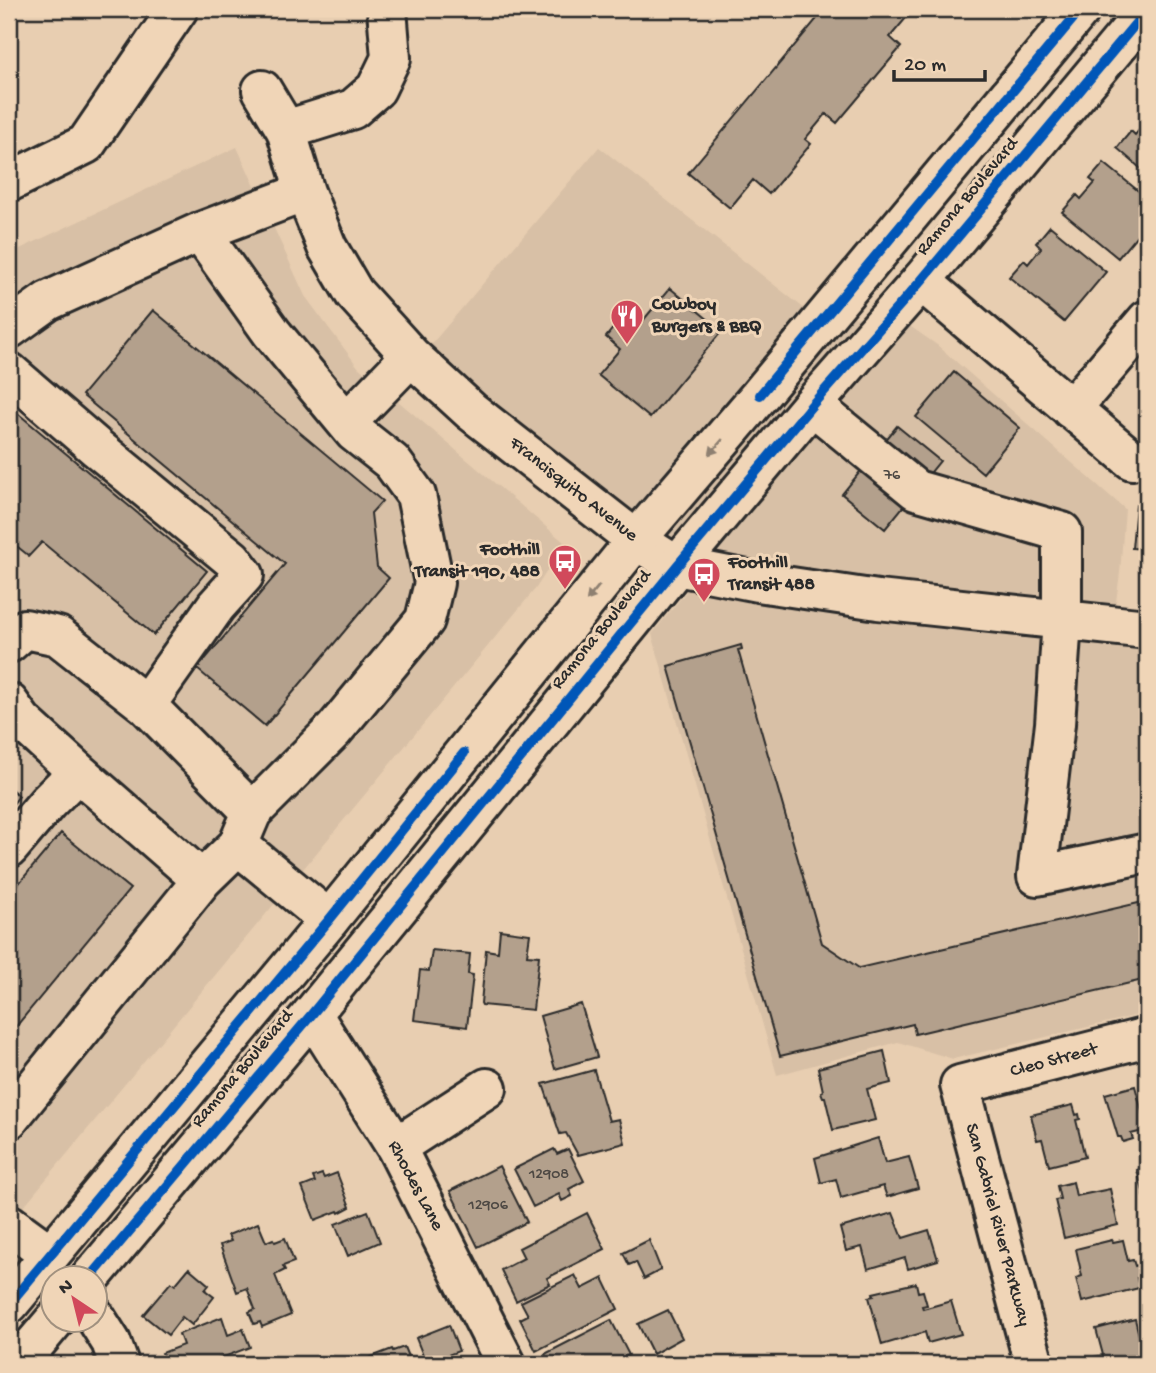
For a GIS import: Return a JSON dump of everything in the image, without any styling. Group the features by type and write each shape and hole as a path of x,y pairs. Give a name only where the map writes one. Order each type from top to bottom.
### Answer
{"main road":[{"path":"9,182 86,144 178,9"},
{"path":"286,130 353,108 376,89 391,58 387,9"},
{"name":"Ramona Boulevard","path":"9,1304 330,920 636,540 1082,9"},
{"name":"Ramona Boulevard","path":"103,1264 312,1014 677,566 812,405 921,281 1147,10"},
{"name":"Francisquito Avenue","path":"262,90 286,130 305,192 327,247 354,293 411,356 471,411 636,540 677,566 758,582 878,600 1147,629"},
{"path":"9,329 48,301 200,232 305,192"},
{"path":"9,1119 202,880 334,730 425,620 434,583 416,495 392,462 354,432 272,333 200,232"},
{"path":"921,281 1132,460"},
{"path":"1070,409 1147,320"},
{"path":"346,422 411,356"},
{"path":"9,372 232,559 244,575 216,606 146,705"},
{"path":"812,405 916,490 1062,532 1062,620 1055,724 1037,876 1147,853"},
{"path":"9,642 25,629 58,636 146,705 245,829 330,920"},
{"path":"9,704 22,722 202,880"},
{"path":"9,848 78,772"},
{"name":"Rhodes Lane","path":"312,1014 396,1147 506,1364"},
{"name":"Cleo Street","path":"960,1085 1147,1037"},
{"name":"San Gabriel River Parkway","path":"960,1085 1034,1364"},
{"path":"396,1147 487,1088"},
{"path":"9,1224 50,1254"},
{"path":"18,1364 44,1334"},
{"path":"106,1334 119,1364"}],"shaded area":[{"path":"237,147 305,296 358,367 565,543 536,588 9,1224 9,254"},
{"path":"599,147 810,313 904,322 937,345 1125,509 1111,638 1147,642 1147,1013 953,1059 898,1042 777,1075 652,634 686,592 424,353"}],"building":[{"path":"825,9 923,9 916,17 911,12 890,37 901,47 837,123 826,114 805,139 811,144 769,194 753,180 730,208 688,173"},
{"path":"1147,120 1147,174 1117,148 1131,131 1135,135"},
{"path":"1104,163 1147,198 1147,223 1118,258 1062,212 1077,195 1081,199 1095,183 1090,179"},
{"path":"1050,226 1106,272 1064,322 1009,277 1024,260 1028,264 1041,248 1036,243"},
{"path":"670,288 722,331 650,418 598,375 620,349 606,337 622,317 636,329"},
{"path":"153,310 382,501 371,513 377,567 389,578 265,726 197,669 285,564 82,395"},
{"path":"954,372 1020,428 983,473 916,417"},
{"path":"9,406 207,571 154,635 42,542 29,556 14,544 9,551"},
{"path":"897,426 940,461 885,529 842,494"},
{"path":"1136,505 1147,506 1147,549 1132,548"},
{"path":"741,645 742,649 738,650 822,943 859,968 1147,901 1147,979 915,1034 913,1024 780,1056 668,666"},
{"path":"9,787 19,796 9,809"},
{"path":"61,833 130,889 9,1035 9,895"},
{"path":"500,930 530,934 527,955 539,956 533,1010 481,1003 486,950 498,952"},
{"path":"432,950 470,954 468,974 473,975 467,1027 414,1020 420,970 429,971"},
{"path":"581,1004 597,1057 555,1069 540,1016"},
{"path":"884,1051 891,1083 867,1089 875,1120 833,1130 825,1097 821,1092 823,1091 818,1068"},
{"path":"594,1070 609,1121 619,1119 625,1143 578,1155 566,1133 560,1134 543,1084"},
{"path":"1135,1086 1147,1130 1131,1134 1133,1139 1123,1142 1121,1137 1118,1137 1105,1094"},
{"path":"1073,1105 1076,1115 1079,1114 1080,1119 1076,1120 1085,1157 1049,1166 1042,1139 1037,1140 1031,1115"},
{"path":"878,1138 885,1163 909,1157 918,1188 887,1197 883,1186 841,1198 836,1179 821,1183 815,1158"},
{"path":"554,1149 557,1154 568,1149 584,1181 569,1189 572,1196 562,1201 559,1194 533,1207 514,1169"},
{"path":"499,1166 527,1222 478,1247 450,1191"},
{"path":"1147,1167 1147,1206 1137,1170"},
{"path":"337,1173 350,1207 315,1220 302,1187 315,1182 313,1177 322,1174 324,1178"},
{"path":"1073,1182 1076,1196 1110,1189 1118,1225 1064,1238 1055,1200 1060,1199 1057,1186"},
{"path":"368,1211 380,1242 348,1256 335,1224"},
{"path":"587,1213 605,1249 547,1278 550,1284 516,1301 501,1270 524,1258 519,1248"},
{"path":"893,1213 903,1238 929,1230 938,1260 908,1269 905,1258 868,1269 862,1247 846,1251 840,1228"},
{"path":"258,1223 266,1242 285,1238 294,1262 283,1266 285,1270 275,1275 291,1315 262,1327 260,1322 254,1324 249,1312 255,1309 247,1288 237,1292 220,1245 231,1241 228,1235"},
{"path":"649,1240 661,1270 644,1279 636,1262 629,1265 623,1253"},
{"path":"1123,1240 1128,1261 1133,1260 1135,1266 1138,1265 1139,1288 1082,1302 1076,1278 1082,1276 1076,1249"},
{"path":"189,1268 209,1285 205,1290 214,1297 192,1325 182,1317 168,1335 143,1315 171,1282 175,1285"},
{"path":"575,1275 582,1289 603,1278 618,1309 536,1351 520,1319 528,1315 521,1302"},
{"path":"916,1283 918,1292 923,1291 927,1305 922,1306 923,1309 951,1301 961,1334 928,1343 925,1332 882,1345 869,1297 874,1296 873,1293"},
{"path":"668,1310 682,1338 653,1354 638,1324"},
{"path":"222,1317 228,1335 243,1329 250,1347 216,1360 217,1364 166,1364 162,1353 183,1345 179,1334"},
{"path":"1135,1319 1146,1364 1096,1364 1094,1357 1103,1355 1096,1329"},
{"path":"611,1320 629,1355 611,1364 550,1364 545,1354"},
{"path":"449,1325 459,1351 428,1362 429,1364 418,1364 416,1360 424,1358 416,1338"},
{"path":"404,1347 411,1364 353,1364 392,1349 393,1351"},
{"path":"935,1358 937,1364 911,1364"}],"cycle path":[{"path":"760,395 1081,9"},
{"path":"102,1264 312,1014 677,566 812,405 921,281 1147,10"},
{"path":"9,1304 329,920 464,753"}],"place":[{"name":"Cowboy Burgers & BBQ","path":"627,346"},
{"name":"Foothill Transit 190, 488","path":"565,591"},
{"name":"Foothill Transit 488","path":"704,604"}]}
